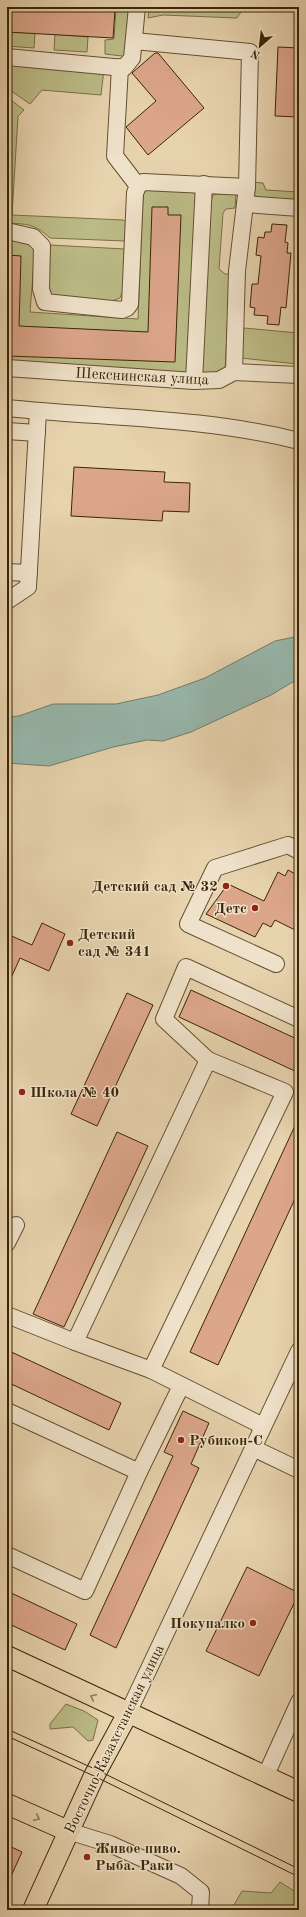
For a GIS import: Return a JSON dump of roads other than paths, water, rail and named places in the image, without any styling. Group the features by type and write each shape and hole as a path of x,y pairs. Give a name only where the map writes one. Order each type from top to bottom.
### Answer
{"main road":[{"path":"7,1656 299,1792"},
{"name":"Восточно-Казахстанская улица","path":"33,1910 94,1776 128,1713"},
{"path":"7,1804 68,1831"}],"street":[{"path":"7,57 124,68 132,58 137,7"},
{"path":"134,41 250,52 247,187 237,271 234,372"},
{"path":"120,68 115,156 138,186"},
{"path":"7,231 33,237 42,246 41,289 44,302 122,310 127,308 130,304 135,193 138,186 143,182 247,187"},
{"path":"194,381 204,184"},
{"path":"245,204 299,208"},
{"name":"Шекснинская улица","path":"7,368 194,381 219,380 234,372 299,375"},
{"path":"7,408 188,422 262,432 299,441"},
{"path":"7,601 28,587 38,411"},
{"path":"7,431 37,433"},
{"path":"7,572 29,573"},
{"path":"276,964 188,924 215,868 288,845 299,851"},
{"path":"151,1370 285,1092 208,1060 164,1019 186,967 299,1019"},
{"path":"75,1342 208,1060"},
{"path":"7,1243 16,1225"},
{"path":"7,1315 151,1370 263,1426"},
{"name":"Восточно-Казахстанская улица","path":"128,1713 299,1351"},
{"path":"7,1554 85,1591 139,1472 181,1386"},
{"path":"7,1411 139,1472"},
{"path":"253,1448 299,1470"},
{"path":"265,1777 299,1702"},
{"path":"68,1831 110,1844 181,1876 200,1892 200,1910"}],"water":[{"path":"299,636 299,681 291,683 271,695 191,732 163,741 147,740 113,747 49,766 7,763 7,717 19,716 53,704 116,704 158,695 205,678 275,641"}],"tram line":[{"path":"7,1729 97,1770 299,1869"},
{"path":"7,1736 94,1776 299,1877"}],"place":[{"name":"Детский сад № 32","path":"226,886"},
{"name":"Детс","path":"255,908"},
{"name":"Детский сад № 341","path":"70,943"},
{"name":"Школа № 40","path":"22,1092"},
{"name":"Рубикон-С","path":"181,1440"},
{"name":"Покупалко","path":"253,1623"},
{"name":"Живое пиво. Рыба. Раки","path":"87,1857"}]}
